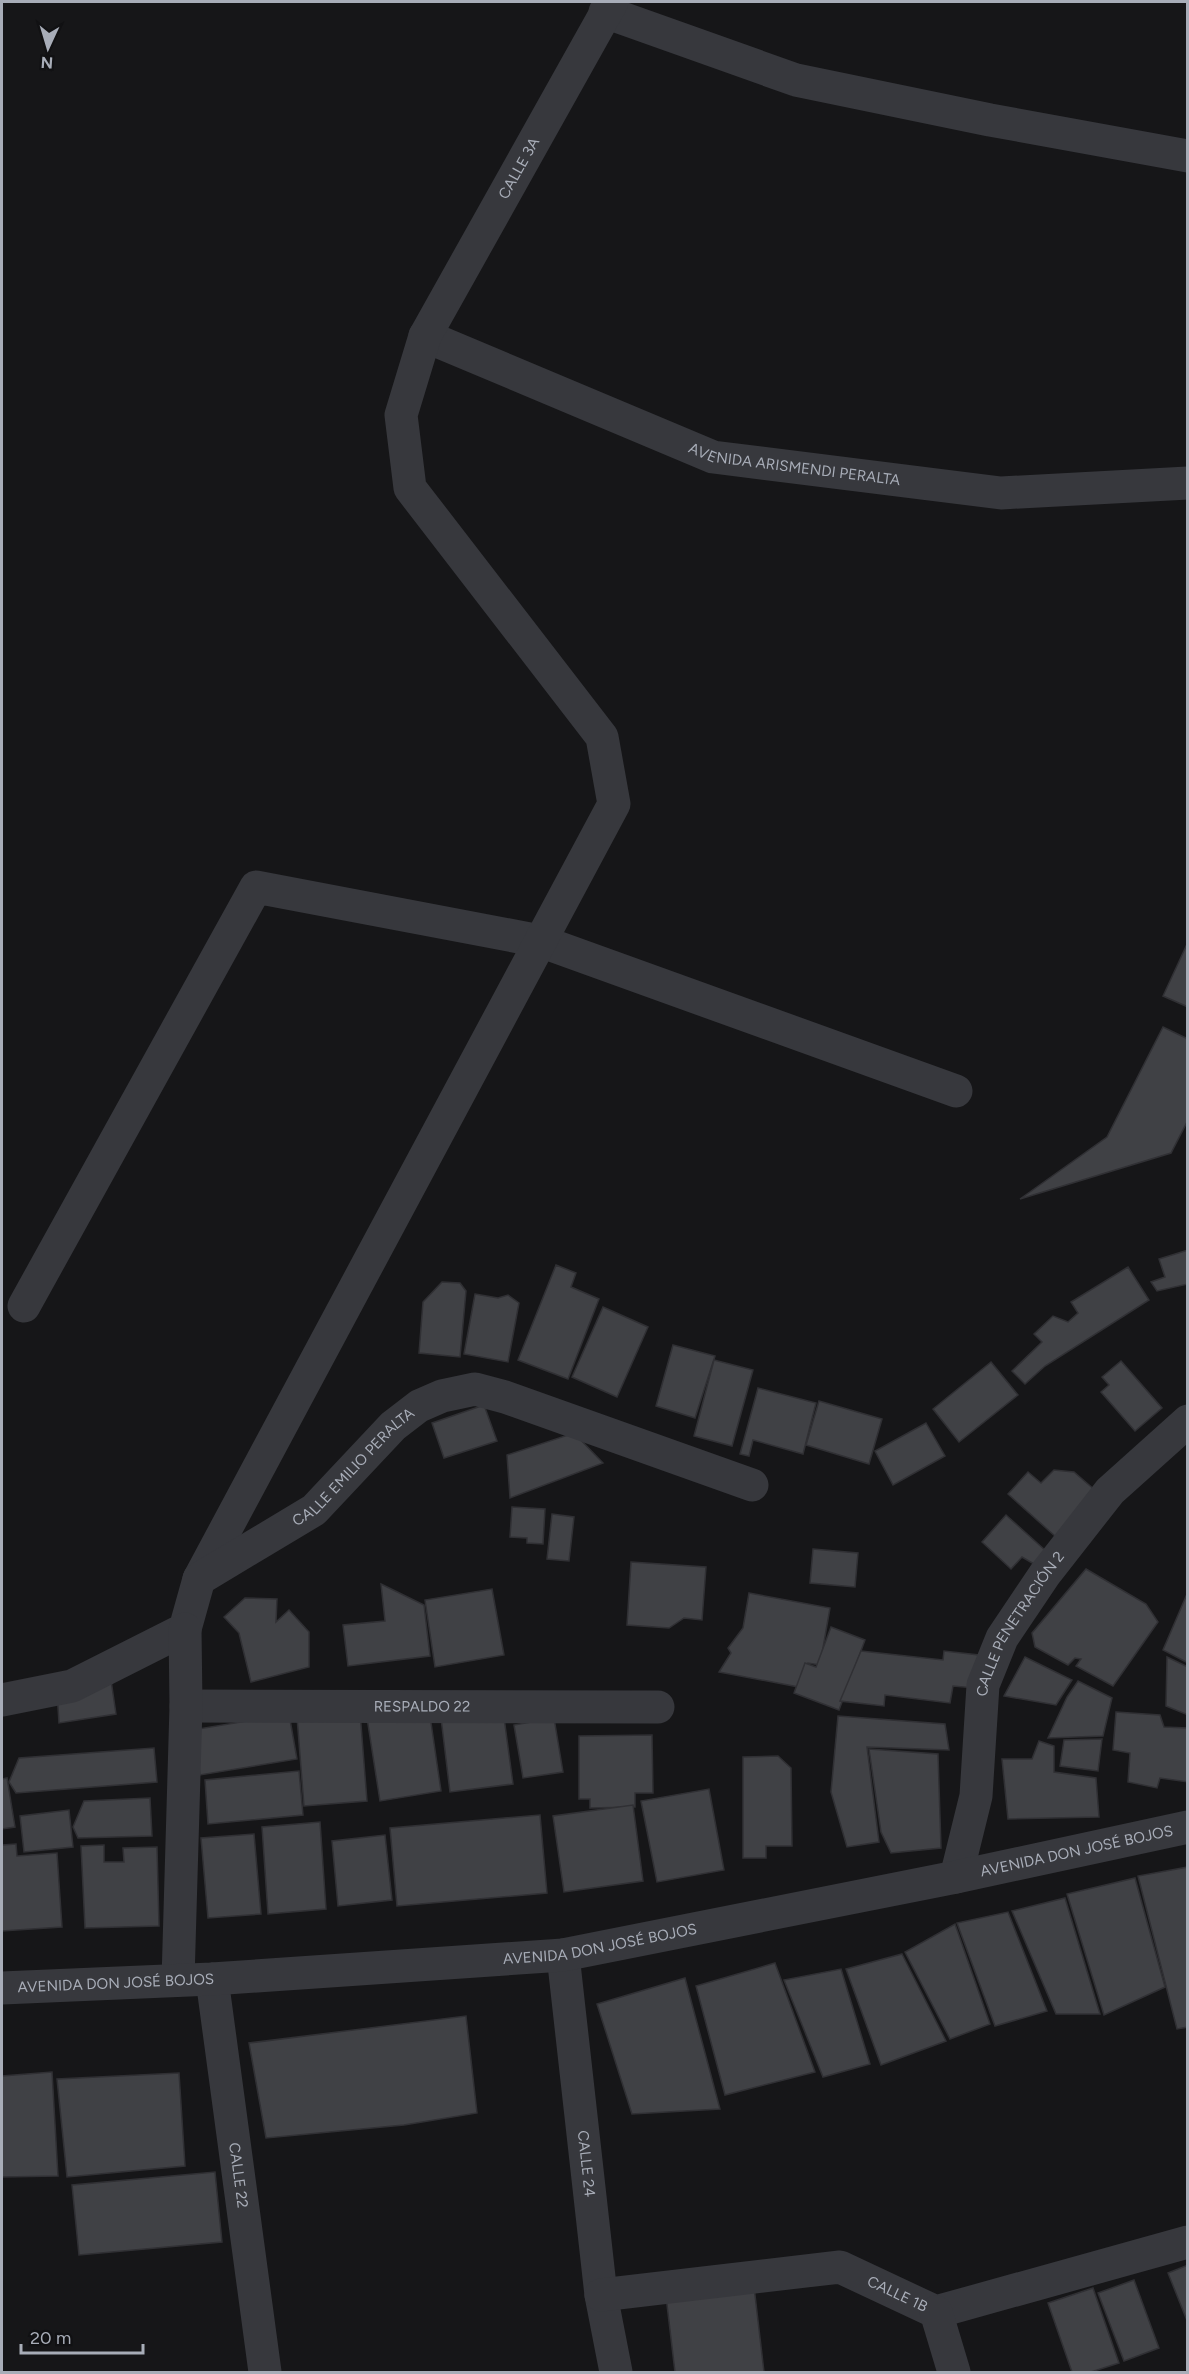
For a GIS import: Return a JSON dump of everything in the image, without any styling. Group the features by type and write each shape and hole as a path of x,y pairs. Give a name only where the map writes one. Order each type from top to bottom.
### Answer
{"street":[{"path":"608,7 796,80 990,120 1188,156"},
{"name":"CALLE 3A","path":"199,1579 614,804 602,738 410,488 401,414 425,336 608,7"},
{"name":"AVENIDA ARISMENDI PERALTA","path":"425,336 713,457 1001,494 1188,483"},
{"path":"24,1306 255,887 540,941 956,1091"},
{"name":"CALLE EMILIO PERALTA","path":"199,1579 314,1510 393,1426 419,1406 442,1396 475,1389 548,1412 752,1485"},
{"name":"CALLE PENETRACIÓN 2","path":"956,1877 976,1797 983,1686 1002,1638 1045,1574 1110,1491 1188,1421"},
{"path":"178,1980 186,1706 184,1629 199,1579"},
{"path":"2,1700 72,1686 184,1629"},
{"name":"RESPALDO 22","path":"186,1706 658,1707"},
{"name":"AVENIDA DON JOSÉ BOJOS","path":"2,1988 212,1979 563,1955 956,1877 1188,1827"},
{"name":"CALLE 24","path":"563,1955 601,2295 616,2373"},
{"name":"CALLE 22","path":"212,1979 265,2373"},
{"name":"CALLE 1B","path":"601,2295 840,2267 936,2312 1188,2242"},
{"path":"936,2312 954,2373"}],"building":[{"path":"1188,942 1188,1007 1163,996"},
{"path":"1163,1027 1188,1039 1188,1120 1171,1153 1020,1199 1107,1137"},
{"path":"1188,1250 1188,1284 1157,1291 1151,1282 1165,1277 1159,1259"},
{"path":"556,1265 576,1273 571,1287 599,1299 568,1379 518,1360"},
{"path":"1128,1267 1149,1300 1045,1366 1025,1384 1012,1371 1042,1342 1034,1334 1053,1316 1068,1322 1078,1313 1071,1302"},
{"path":"442,1282 460,1283 466,1291 460,1357 419,1353 423,1302"},
{"path":"475,1294 498,1298 508,1295 519,1303 508,1362 464,1354"},
{"path":"603,1307 648,1327 617,1397 572,1377"},
{"path":"673,1345 715,1356 695,1418 656,1406"},
{"path":"714,1360 753,1370 732,1446 694,1436"},
{"path":"1121,1361 1162,1408 1135,1431 1101,1392 1109,1385 1102,1377"},
{"path":"991,1362 1018,1395 959,1442 933,1409"},
{"path":"758,1388 816,1403 803,1454 753,1440 749,1456 740,1454"},
{"path":"819,1401 882,1419 869,1464 806,1445"},
{"path":"484,1405 497,1441 444,1458 432,1423"},
{"path":"926,1423 945,1456 893,1485 875,1451"},
{"path":"574,1433 603,1463 510,1498 507,1455"},
{"path":"1054,1470 1074,1472 1096,1491 1056,1537 1008,1494 1028,1472 1041,1483"},
{"path":"512,1507 545,1509 543,1544 527,1543 527,1538 510,1537"},
{"path":"552,1514 574,1517 569,1561 547,1559"},
{"path":"1006,1515 1046,1551 1034,1564 1022,1557 1011,1569 982,1542"},
{"path":"813,1549 858,1553 855,1587 810,1583"},
{"path":"631,1562 706,1567 702,1620 684,1618 669,1628 627,1625"},
{"path":"1086,1569 1146,1604 1158,1622 1113,1686 1076,1666 1081,1659 1075,1658 1068,1665 1035,1647 1032,1633"},
{"path":"381,1584 424,1605 430,1656 348,1666 343,1625 385,1621"},
{"path":"492,1589 504,1655 435,1667 425,1600"},
{"path":"749,1593 830,1608 820,1665 808,1663 804,1688 719,1672 731,1653 728,1648 743,1628"},
{"path":"1188,1595 1188,1663 1163,1650"},
{"path":"245,1598 277,1599 276,1622 289,1610 309,1632 309,1667 251,1682 239,1633 224,1617"},
{"path":"831,1627 865,1640 839,1710 794,1693 805,1663 816,1667"},
{"path":"861,1651 943,1660 944,1651 979,1655 975,1688 953,1686 950,1703 885,1695 884,1706 840,1701"},
{"path":"1025,1657 1072,1680 1056,1705 1004,1696"},
{"path":"1167,1657 1188,1667 1188,1715 1166,1706"},
{"path":"111,1680 116,1714 59,1723 57,1692"},
{"path":"1078,1681 1112,1698 1103,1736 1048,1738 1067,1697"},
{"path":"429,1709 441,1791 380,1801 367,1718"},
{"path":"503,1710 513,1784 450,1792 441,1718"},
{"path":"360,1712 367,1801 304,1806 297,1717"},
{"path":"1116,1712 1160,1715 1164,1727 1188,1728 1188,1782 1160,1778 1157,1788 1128,1782 1130,1753 1113,1750"},
{"path":"289,1714 297,1759 200,1775 192,1730"},
{"path":"838,1716 945,1724 949,1750 867,1747 879,1842 847,1847 831,1792"},
{"path":"554,1718 563,1772 523,1778 514,1725"},
{"path":"652,1735 653,1793 635,1793 635,1807 590,1808 590,1799 579,1799 579,1736"},
{"path":"1102,1739 1098,1771 1060,1766 1064,1740"},
{"path":"1039,1741 1054,1746 1054,1772 1096,1778 1099,1817 1008,1819 1002,1759 1032,1759"},
{"path":"154,1748 157,1782 16,1793 9,1782 19,1758"},
{"path":"869,1749 938,1754 941,1848 891,1853 881,1832"},
{"path":"778,1756 791,1768 792,1846 766,1846 766,1858 743,1858 743,1757"},
{"path":"299,1771 303,1815 208,1824 205,1780"},
{"path":"7,1778 15,1827 2,1829 2,1779"},
{"path":"709,1789 724,1870 657,1882 641,1801"},
{"path":"150,1798 152,1836 78,1838 73,1827 84,1801"},
{"path":"633,1805 643,1881 564,1892 553,1816"},
{"path":"69,1810 73,1847 24,1852 20,1816"},
{"path":"540,1815 547,1893 397,1906 390,1828"},
{"path":"320,1822 326,1909 268,1914 262,1827"},
{"path":"254,1834 261,1914 208,1918 201,1838"},
{"path":"385,1835 392,1900 338,1906 332,1841"},
{"path":"16,1844 17,1856 57,1853 62,1927 2,1931 2,1845"},
{"path":"104,1845 104,1862 124,1862 123,1848 157,1847 159,1926 85,1928 81,1846"},
{"path":"1188,1867 1188,2027 1177,2029 1138,1876"},
{"path":"1135,1878 1165,1987 1104,2015 1067,1894"},
{"path":"1065,1898 1100,2014 1056,2014 1012,1911"},
{"path":"1008,1912 1047,2011 995,2026 957,1923"},
{"path":"955,1924 990,2024 950,2039 905,1952"},
{"path":"902,1954 946,2041 881,2065 846,1969"},
{"path":"775,1963 815,2072 725,2095 696,1986"},
{"path":"841,1969 870,2064 823,2077 784,1980"},
{"path":"685,1978 720,2109 632,2114 597,2004"},
{"path":"466,2016 477,2113 404,2125 266,2138 249,2043"},
{"path":"52,2072 58,2176 2,2177 2,2076"},
{"path":"179,2073 185,2166 67,2177 57,2079"},
{"path":"215,2172 222,2242 79,2255 72,2185"},
{"path":"1188,2265 1188,2323 1168,2273"},
{"path":"753,2278 764,2372 675,2372 665,2288"},
{"path":"1134,2280 1159,2348 1124,2361 1098,2293"},
{"path":"1093,2288 1119,2363 1091,2372 1072,2372 1048,2303"}]}
